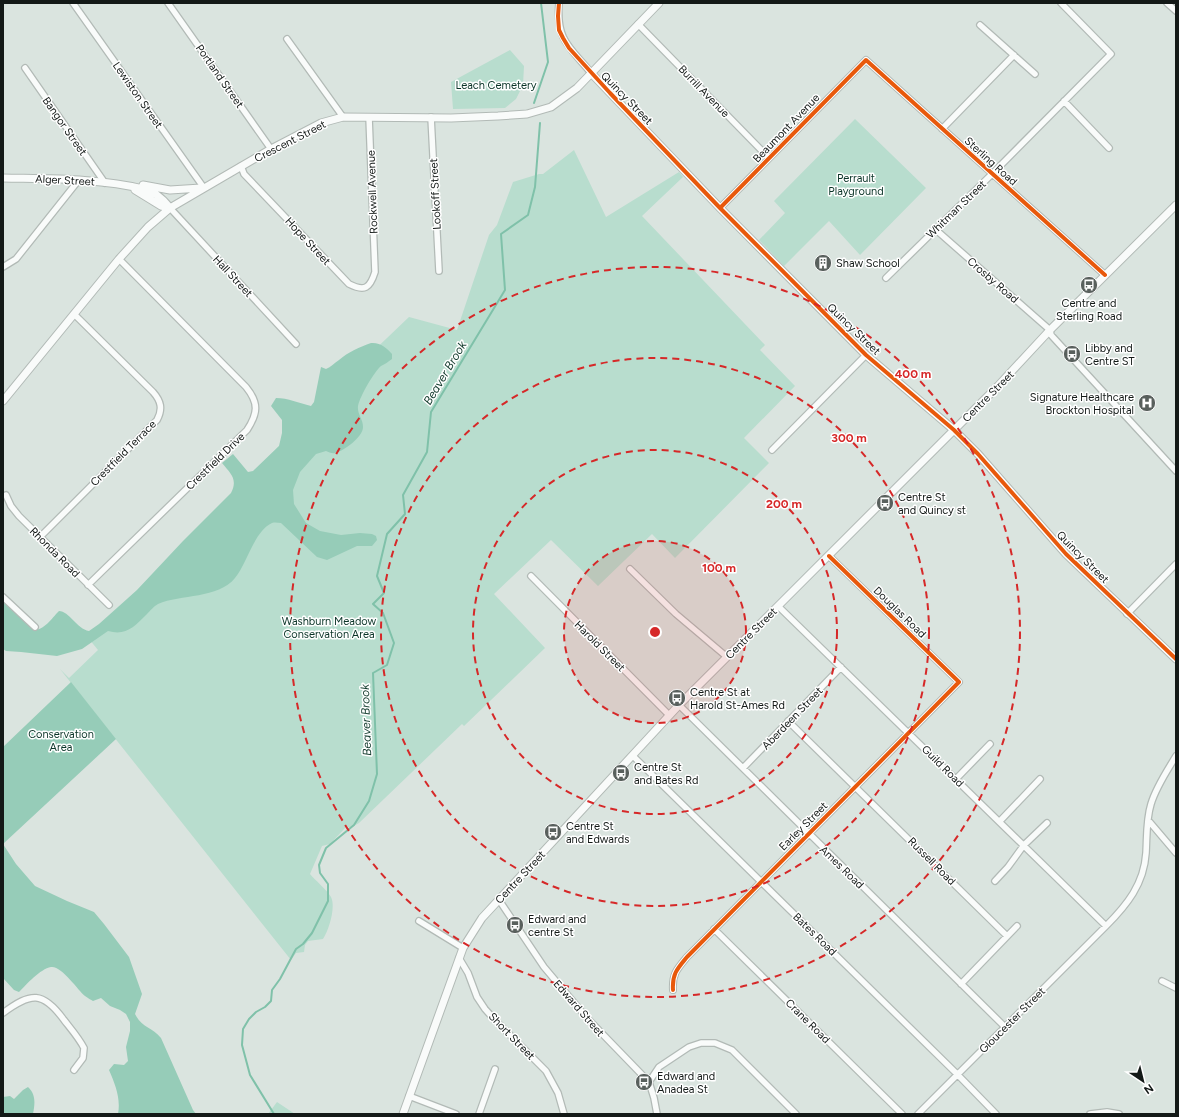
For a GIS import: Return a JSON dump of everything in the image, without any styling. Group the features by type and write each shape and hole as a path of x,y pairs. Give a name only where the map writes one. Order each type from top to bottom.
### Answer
{"main road":[{"name":"Crescent Street","path":"3,401 119,258 148,227 170,208 271,149 321,123 343,117 451,118 498,116 527,114 551,107 567,96 592,74 659,3"},
{"name":"Quincy Street","path":"592,74 720,208 866,354 954,430 978,454 1066,554 1176,659"},
{"name":"Alger Street","path":"3,178 105,183 144,189 155,194 170,208"},
{"path":"127,186 138,184 175,190 204,188"},
{"name":"Centre Street","path":"403,1114 463,948 482,918 633,756 669,715 1008,376 1050,330 1176,205"}],"street":[{"name":"Lewiston Street","path":"73,3 204,188"},
{"name":"Portland Street","path":"168,3 271,149"},
{"path":"559,3 559,30 562,38 592,74"},
{"name":"Whitman Street","path":"886,278 1111,54 1061,3"},
{"path":"1168,3 1176,11"},
{"name":"Burrill Avenue","path":"638,24 769,158"},
{"path":"980,24 1035,74"},
{"path":"287,39 343,117"},
{"path":"942,129 1014,55"},
{"name":"Beaumont Avenue","path":"720,208 866,60"},
{"name":"Sterling Road","path":"866,60 1105,275"},
{"name":"Bangor Street","path":"25,68 105,183"},
{"path":"1064,101 1109,148"},
{"name":"Rockwell Avenue","path":"369,117 375,267"},
{"name":"Lookoff Street","path":"431,117 439,271"},
{"name":"Hope Street","path":"241,166 244,174 349,284 358,288 365,287 372,283 376,272 375,267"},
{"path":"3,267 16,259 78,181"},
{"name":"Hall Street","path":"170,208 296,344"},
{"name":"Crosby Road","path":"935,230 1050,330 1051,335 1176,471"},
{"name":"Crestfield Drive","path":"88,585 247,430 251,424 256,409 253,395 246,387 119,258"},
{"name":"Crestfield Terrace","path":"40,537 157,420 161,414 162,408 153,392 74,314"},
{"path":"772,450 866,354"},
{"name":"Rhonda Road","path":"6,495 14,511 109,605"},
{"name":"Douglas Road","path":"829,556 959,682"},
{"path":"1128,614 1176,564"},
{"path":"630,569 676,614 726,657"},
{"name":"Harold Street","path":"531,576 669,715"},
{"path":"4,599 34,627"},
{"name":"Guild Road","path":"778,606 910,733 1106,926"},
{"name":"Aberdeen Street","path":"743,768 841,667"},
{"name":"Earley Street","path":"673,990 675,972 687,957 959,682"},
{"name":"Ames Road","path":"679,706 1006,1028"},
{"name":"Russell Road","path":"788,721 856,786 1007,936"},
{"path":"956,779 990,744"},
{"name":"Bates Road","path":"633,756 996,1114"},
{"name":"Gloucester Street","path":"918,1114 957,1074 1006,1028 1130,900 1141,879 1145,860 1148,820 1151,804 1156,791 1176,756"},
{"path":"1000,821 1040,779"},
{"path":"1148,820 1176,854"},
{"path":"995,881 1008,867 1024,845 1048,823"},
{"name":"Edward Street","path":"499,900 544,967 587,1018 649,1082 654,1098 656,1114"},
{"path":"419,921 463,948"},
{"path":"961,984 1017,926"},
{"name":"Crane Road","path":"714,929 902,1114"},
{"name":"Short Street","path":"459,958 485,1008 546,1071 558,1092 564,1114"},
{"path":"1162,981 1176,988"},
{"path":"3,1014 16,1003 28,998 39,998 49,1002 57,1010 84,1048 83,1058 74,1070"},
{"path":"649,1082 659,1067 683,1050 701,1043 715,1043 732,1050 796,1114"},
{"path":"479,1114 495,1069"},
{"path":"409,1096 456,1114"},
{"path":"1090,1114 1107,1112 1120,1114"}],"green space":[{"name":"Leach Cemetery","path":"510,50 524,66 523,85 516,99 505,108 453,109 451,82"},
{"name":"Perrault Playground","path":"855,119 926,188 860,255 829,221 784,266 759,240 785,213 774,201"},
{"name":"Washburn Meadow Conservation Area","path":"574,150 606,217 679,172 683,177 642,216 765,345 760,350 795,386 744,438 769,463 675,558 652,534 598,586 551,540 494,594 545,648 464,726 462,724 359,823 352,827 346,827 330,844 322,846 310,874 331,897 333,907 331,918 323,939 308,941 305,945 304,952 296,953 291,960 60,669 69,678 98,650 89,639 365,359 409,317 457,330 489,235 497,225 513,182 543,174"},
{"path":"371,343 380,344 386,348 392,354 392,359 378,369 361,396 358,409 363,427 360,435 348,447 339,452 333,453 326,451 316,454 300,472 293,490 294,504 306,523 320,531 341,535 360,533 372,534 376,536 377,540 372,546 357,546 327,560 317,557 281,523 272,523 260,533 235,578 228,585 219,590 158,604 138,623 129,629 120,632 108,631 82,649 57,656 6,651 3,649 3,599 33,630 37,630 44,626 59,611 66,614 85,630 89,631 99,624 137,590 231,493 234,480 222,463 233,454 248,472 253,471 279,446 282,433 282,420 271,406 276,398 311,406 314,402 321,367 326,369 350,352"},
{"name":"Conservation Area","path":"71,682 116,739 3,844 3,747"},
{"path":"3,844 16,864 35,886 94,912 129,957 142,994 135,1014 144,1025 158,1034 161,1038 196,1114 118,1114 118,1097 109,1070 114,1064 124,1065 128,1061 126,1047 130,1031 130,1022 126,1014 110,1006 101,998 93,1001 85,996 69,978 55,967 47,968 42,971 19,992 14,990 3,978"},
{"path":"28,1087 34,1096 33,1114 3,1114 3,1097 10,1096 14,1099"},
{"path":"277,1102 295,1114 268,1114"}],"waterway":[{"name":"Beaver Brook","path":"534,103 548,62 541,3"},
{"name":"Beaver Brook","path":"274,1114 250,1075 242,1045 243,1029 249,1019 271,1001 272,990 280,979 296,949 303,944 312,933 328,901 328,884 320,873 319,865 326,848 354,825 369,801 377,774 373,673 387,665 394,643 383,613 373,604 384,593 377,576 387,534 405,514 403,495 427,452 431,412 505,290 501,234 528,215 535,187 540,123"}],"cycle path":[{"path":"559,3 559,30 563,38 569,48 610,93 720,208 866,355 954,430 978,454 1066,554 1176,659"},
{"path":"720,208 866,60 1105,275"},
{"path":"673,990 674,976 680,965 687,957 959,682 829,556"}],"place":[{"name":"Shaw School","path":"823,263"},
{"name":"Centre and Sterling Road","path":"1089,285"},
{"name":"Libby and Centre ST","path":"1072,354"},
{"name":"Signature Healthcare Brockton Hospital","path":"1147,403"},
{"name":"Centre St and Quincy st","path":"885,503"},
{"name":"Centre St at Harold St-Ames Rd","path":"677,698"},
{"name":"Centre St and Bates Rd","path":"621,773"},
{"name":"Centre St and Edwards","path":"553,832"},
{"name":"Edward and centre St","path":"515,925"},
{"name":"Edward and Anadea St","path":"644,1082"}]}
